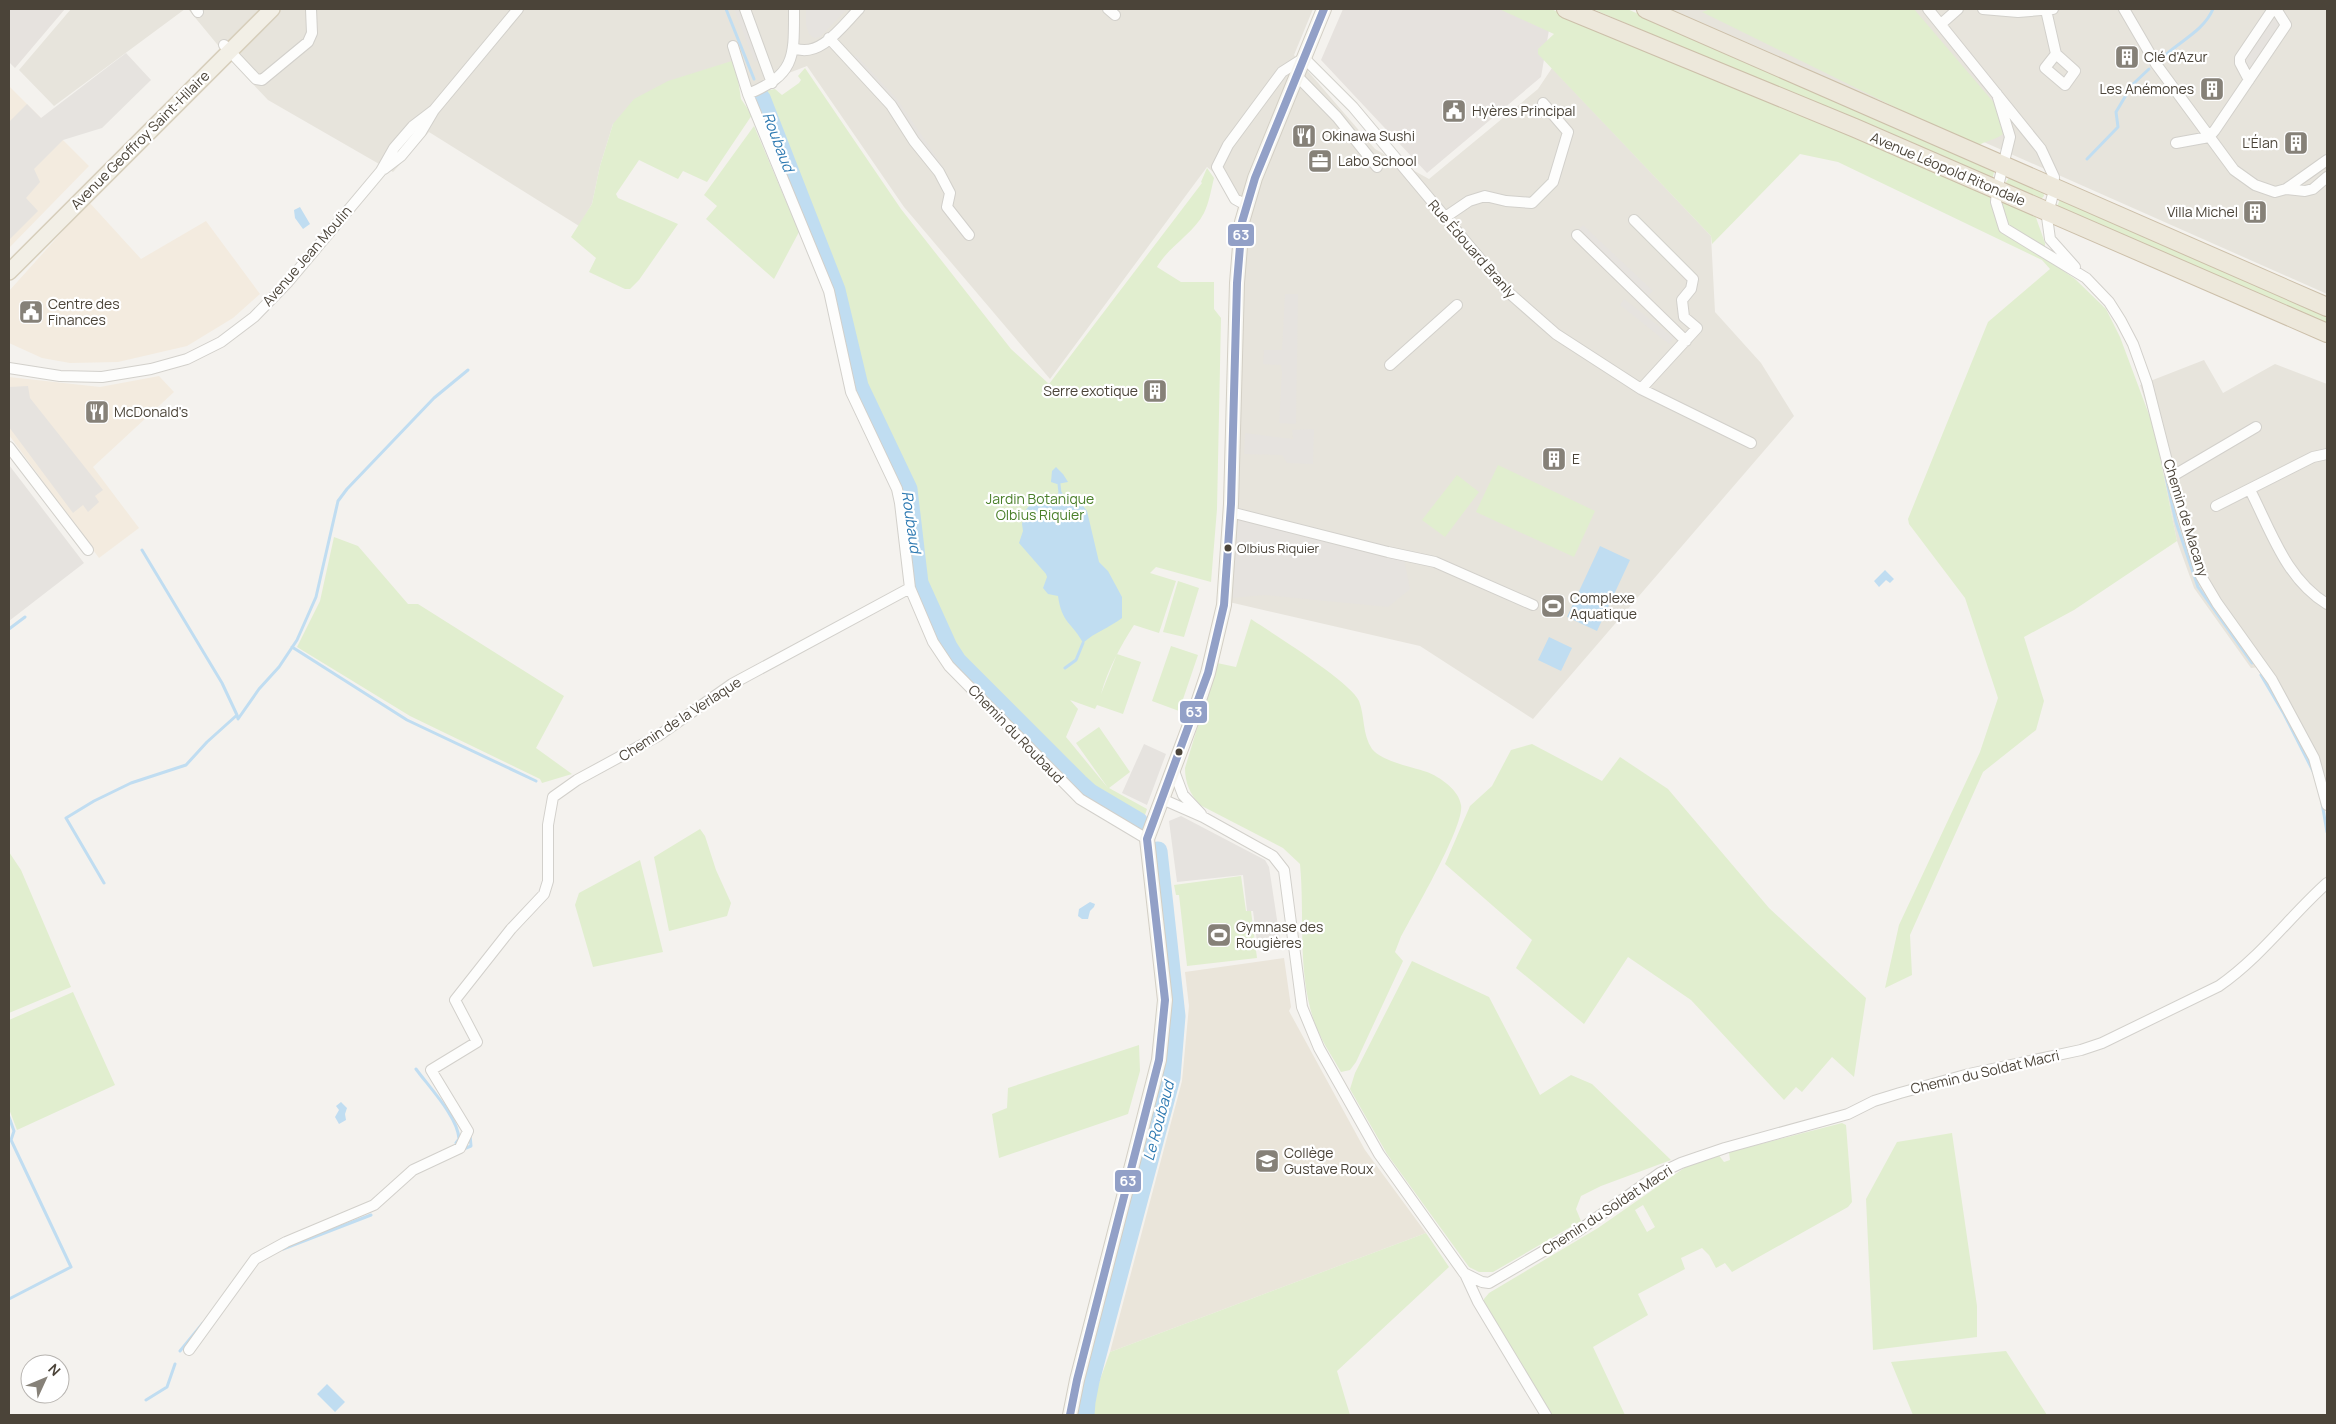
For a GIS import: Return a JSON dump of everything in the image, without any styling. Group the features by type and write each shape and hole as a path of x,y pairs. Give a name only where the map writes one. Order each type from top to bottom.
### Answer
{"highway":[{"name":"Avenue Léopold Ritondale","path":"1566,9 1855,128 2327,333"},
{"name":"Avenue Léopold Ritondale","path":"1646,9 2327,307"}],"main road":[{"name":"Avenue Geoffroy Saint-Hilaire","path":"9,272 227,48 260,9"},
{"name":"Avenue Geoffroy Saint-Hilaire","path":"9,258 227,48 272,9"}],"street":[{"path":"227,48 256,79 262,80 308,42 312,33 312,9"},
{"name":"Avenue Jean Moulin","path":"9,368 60,376 107,376 151,369 187,360 221,342 254,316 288,282 381,171 394,148 407,133 434,110 518,9"},
{"path":"745,9 772,83"},
{"path":"748,94 772,83 788,63 794,48 794,9"},
{"path":"794,48 808,51 819,47 859,9"},
{"path":"1070,1415 1077,1380 1159,1060 1165,1000 1147,839 1174,771 1208,673 1217,638 1226,583 1239,241 1246,205 1255,178 1324,9"},
{"path":"1928,9 2041,149 2049,164 2054,188"},
{"path":"1940,24 1958,9"},
{"path":"1983,9 2018,12 2050,9 2056,54"},
{"path":"2124,9 2156,64 2234,170 2255,185 2275,192 2286,189 2327,160"},
{"path":"2176,143 2209,137 2215,130 2249,80 2286,25 2274,9 2240,58 2240,63 2249,80"},
{"path":"829,38 891,105 914,141 939,172 950,193 947,207 969,235"},
{"name":"Chemin du Roubaud","path":"733,46 748,94 829,290 851,392 896,489 900,503 910,588 933,642 949,666 1080,799 1147,839"},
{"path":"1246,205 1235,199 1217,166 1228,146 1282,72 1304,58"},
{"name":"Rue Édouard Branly","path":"1304,58 1353,107 1507,291 1556,334 1641,389 1752,443"},
{"path":"1297,76 1337,117 1377,166"},
{"path":"1997,94 2010,137 2009,150 1997,190"},
{"path":"1444,218 1469,201 1485,196 1506,201 1532,203 1553,182 1568,132 1543,103"},
{"path":"2286,189 2305,191 2313,188 2327,177"},
{"name":"Chemin de Macany","path":"2054,188 2046,225 2050,239 2109,302 2133,344 2157,415 2171,477 2201,576 2217,603 2277,689 2314,758 2327,805"},
{"name":"Chemin de Macany","path":"1997,190 1996,202 2004,228 2086,278"},
{"path":"1634,220 1694,279 1691,289 1682,300 1684,317 1698,328 1641,389"},
{"path":"1576,235 1686,341"},
{"path":"1390,365 1457,305"},
{"name":"Avenue Jean Moulin","path":"9,360 27,370"},
{"path":"2171,477 2256,427"},
{"path":"9,447 88,550"},
{"path":"2216,506 2313,457 2327,454"},
{"path":"2250,490 2287,564 2301,583 2327,604"},
{"path":"1230,512 1435,562 1533,605"},
{"name":"Chemin de la Verlaque","path":"189,1350 254,1260 286,1242 374,1205 413,1170 460,1148 468,1131 431,1070 477,1042 455,1000 511,929 544,894 548,881 548,825 552,797 577,780 658,736 732,684 910,588"},
{"path":"1174,771 1183,794 1203,817"},
{"path":"1164,795 1183,794"},
{"path":"1164,795 1273,856 1282,865 1288,891 1302,1007 1310,1028 1338,1085 1379,1154 1464,1273 1478,1302 1546,1415"},
{"name":"Chemin du Soldat Macri","path":"1464,1273 1482,1282 1489,1283 1578,1231 1660,1173 1681,1163 1725,1148 1848,1114 1900,1093 1969,1074 2081,1050 2125,1033 2219,986 2233,976 2273,940 2327,883"}],"shaded area":[{"path":"9,9 65,9 15,68 9,62"},
{"path":"71,9 185,9 54,106 19,70"},
{"path":"188,9 1313,9 1294,55 1375,149 1429,179 1538,89 1552,68 1711,236 1715,312 1761,363 1794,416 1533,719 1420,646 1229,602 1238,192 1207,167 1050,379 904,207 807,66 744,90 735,61 613,124 600,166 592,204 579,226 429,132 393,172 268,100 231,61"},
{"path":"734,9 740,9 760,60 755,62"},
{"path":"806,9 847,9 820,37 814,38 809,34 806,25"},
{"path":"1343,9 1504,9 1549,30 1541,77 1427,173 1321,60"},
{"path":"1669,9 2327,9 2327,294 1968,135 1816,75"},
{"path":"2273,9 2285,21 2249,80 2240,58"},
{"path":"126,53 151,80 102,128 63,140 34,169 40,182 26,198 38,211 9,240 9,122 27,104 41,118"},
{"path":"856,55 897,99 944,168 942,170 853,59"},
{"path":"9,86 89,166 9,248"},
{"path":"89,202 141,259 206,221 260,294 233,318 187,346 118,362 70,363 42,358 9,343 9,291"},
{"path":"1583,225 1653,291 1648,296 1578,230"},
{"path":"1285,294 1298,294 1296,424 1279,423 1281,365 1263,364 1264,350 1282,350"},
{"path":"1624,299 1674,338 1669,344 1620,305"},
{"path":"2204,360 2223,393 2275,364 2327,384 2327,791 2267,666 2251,668 2194,588 2177,541 2154,428 2140,385"},
{"path":"159,376 174,392 93,467 139,528 99,558 9,435 9,377 100,387"},
{"path":"28,386 30,398 103,490 95,496 99,502 88,512 83,505 73,513 9,427 9,387"},
{"path":"1314,429 1313,464 1287,463 1282,455 1244,454 1245,433 1293,439 1292,430"},
{"path":"9,465 84,563 9,621"},
{"path":"1238,517 1404,560 1410,589 1388,607 1265,595 1231,598"},
{"path":"1144,744 1166,754 1147,805 1122,793"},
{"path":"1181,816 1265,860 1269,867 1281,946 1258,950 1253,911 1247,911 1243,875 1177,882 1169,821"},
{"name":"Collège Gustave Roux","path":"1284,958 1291,1007 1289,1011 1365,1150 1426,1233 1110,1352 1182,1081 1189,1006 1185,972"}],"green space":[{"path":"1499,9 1551,9 2034,212 2045,243 2045,258 2075,279 2106,309 2120,337 2154,428 2177,541 2074,610 2024,637 2044,701 2036,730 1983,772 1910,935 1912,975 1885,988 1899,925 1980,752 1998,698 1965,598 1909,524 1908,519 1988,322 2050,269 2042,260 1838,162 1800,154 1712,244 1711,236 1538,54 1538,49 1554,34"},
{"path":"1593,9 1627,9 1995,168 1992,181"},
{"path":"1711,9 1914,9 1995,104 2006,131 2000,136 1976,147 1702,12"},
{"path":"735,60 741,99 752,115 707,182 683,171 678,179 639,160 616,194 618,198 678,224 639,280 630,289 625,289 589,272 596,258 571,237 592,204 600,166 613,124 634,99 668,81"},
{"name":"Jardin Botanique Olbius Riquier","path":"805,68 901,209 1011,349 1049,384 1202,183 1207,168 1214,178 1204,213 1194,227 1157,267 1181,282 1214,282 1214,309 1221,318 1217,509 1211,582 1156,567 1150,573 1176,581 1159,633 1134,625 1117,654 1141,662 1123,714 1097,705 1095,709 1070,700 1078,709 1066,737 1108,788 1076,743 1099,727 1130,772 1109,788 1147,809 1144,818 1087,782 959,651 926,583 915,494 908,472 865,384 844,286 764,91 775,89 782,95 799,83 801,80 798,76","holes":["1117,655 1101,694 1107,676"]},
{"path":"754,126 799,232 774,279 706,219 717,206 704,195"},
{"path":"2010,177 2043,190 2044,196 2041,199 2007,186 2006,182"},
{"path":"2061,197 2327,312 2327,327 2056,209"},
{"path":"1498,465 1595,511 1574,557 1476,512"},
{"path":"1457,475 1479,492 1445,537 1422,520"},
{"path":"334,537 358,546 408,604 418,604 564,696 536,748 572,774 542,783 540,779 410,716 297,647 320,601"},
{"path":"1178,581 1199,588 1184,637 1163,632"},
{"path":"1251,619 1327,670 1353,693 1361,707 1369,743 1376,753 1389,760 1438,777 1453,789 1461,805 1460,816 1447,850 1395,952 1403,961 1356,1062 1350,1070 1341,1072 1319,1034 1305,982 1300,864 1283,848 1200,805 1193,797 1186,779 1185,768 1217,663 1236,667"},
{"path":"1171,646 1198,655 1179,711 1152,701"},
{"path":"1532,744 1602,781 1620,757 1668,789 1769,908 1866,998 1854,1077 1832,1057 1802,1092 1796,1087 1784,1100 1691,1000 1628,957 1584,1024 1516,968 1532,940 1445,864 1470,806 1492,786 1511,750"},
{"path":"700,829 705,836 716,870 731,903 727,916 669,931 654,857"},
{"path":"9,852 21,870 71,987 9,1013"},
{"path":"640,860 663,952 593,967 575,905 579,893"},
{"name":"Gymnase des Rougières","path":"1241,876 1246,911 1251,911 1257,958 1187,966 1179,895 1176,895 1174,885"},
{"path":"1412,961 1489,997 1540,1095 1571,1075 1592,1084 1671,1160 1601,1186 1581,1196 1576,1209 1581,1221 1493,1272 1479,1272 1469,1267 1387,1154 1350,1089 1355,1073"},
{"path":"73,992 115,1085 17,1130 9,1109 9,1020"},
{"path":"1139,1045 1140,1071 1128,1114 999,1158 992,1114 1007,1108 1008,1088"},
{"path":"1842,1123 1846,1125 1852,1202 1848,1207 1732,1272 1725,1263 1716,1268 1709,1255 1702,1248 1681,1258 1685,1269 1638,1294 1648,1315 1593,1347 1625,1415 1548,1415 1484,1303 1484,1299 1489,1293 1598,1228 1687,1166 1718,1154 1724,1162 1730,1160 1729,1152","holes":["1643,1205 1655,1227 1647,1232 1635,1210"]},
{"path":"1952,1133 1977,1306 1977,1337 1873,1350 1866,1199 1897,1142"},
{"path":"1426,1233 1449,1267 1337,1371 1350,1415 1092,1415 1092,1402 1110,1352"},
{"path":"2006,1351 2047,1415 1913,1415 1891,1362"}],"water":[{"path":"300,207 310,224 303,229 295,218 294,210"},
{"path":"1056,467 1068,482 1057,484 1051,482 1052,471"},
{"path":"1062,492 1063,495 1075,496 1087,511 1099,562 1108,571 1122,597 1122,618 1083,643 1065,618 1058,596 1048,594 1043,588 1047,577 1046,574 1019,543 1023,531 1022,524 1025,511 1032,502 1046,503 1057,499 1058,493"},
{"path":"1600,546 1630,560 1597,631 1567,617"},
{"path":"1885,570 1894,579 1890,583 1886,580 1879,587 1874,581"},
{"path":"1549,637 1572,648 1561,671 1538,660"},
{"path":"1090,902 1095,904 1094,907 1090,911 1088,919 1082,919 1078,916 1079,909"},
{"path":"341,1102 347,1108 346,1120 339,1124 335,1117 339,1110 336,1106"},
{"path":"327,1384 345,1402 335,1412 317,1394"}],"waterway":[{"name":"Roubaud","path":"726,9 754,79"},
{"path":"2161,59 2197,30 2209,17 2213,9"},
{"path":"2087,159 2118,127 2116,112 2132,85 2149,69"},
{"name":"Roubaud","path":"761,98 836,290 859,386 908,489 919,583 948,647 957,661 1079,783 1090,793 1139,822"},
{"path":"104,883 66,818 94,801 131,783 186,765 207,742 237,715 238,719 259,689 279,667 297,640 316,597 338,501 347,489 434,398 468,370"},
{"path":"2166,477 2176,522 2198,587 2252,663"},
{"path":"1059,484 1060,493"},
{"path":"142,550 222,683 237,715"},
{"path":"9,629 25,617"},
{"path":"1065,668 1076,660 1083,643"},
{"path":"292,647 407,720 536,781"},
{"path":"2261,675 2284,714 2314,773"},
{"path":"2322,803 2327,832"},
{"name":"Le Roubaud","path":"1085,1415 1090,1381 1171,1078 1176,1016 1158,851"},
{"path":"416,1069 442,1102 454,1121 459,1139 456,1143"},
{"path":"9,1117 14,1131 11,1140 71,1267 9,1299"},
{"path":"461,1150 471,1146 470,1135"},
{"path":"283,1249 371,1215"},
{"path":"180,1351 203,1323"},
{"path":"146,1400 167,1387 175,1364"}],"transit line":[{"name":"63","path":"1070,1415 1077,1380 1159,1060 1165,1000 1147,839 1208,673 1224,605 1231,504 1237,283 1242,222 1255,178 1324,9"}],"place":[{"name":"Clé d'Azur","path":"2127,57"},
{"name":"Les Anémones","path":"2212,89"},
{"name":"Hyères Principal","path":"1454,111"},
{"name":"Okinawa Sushi","path":"1304,136"},
{"name":"L'Élan","path":"2296,143"},
{"name":"Labo School","path":"1320,161"},
{"name":"Villa Michel","path":"2255,212"},
{"name":"Centre des Finances","path":"31,312"},
{"name":"Serre exotique","path":"1155,391"},
{"name":"McDonald's","path":"97,412"},
{"name":"E","path":"1554,459"},
{"name":"Olbius Riquier","path":"1228,548"},
{"name":"Complexe Aquatique","path":"1553,606"},
{"name":"Gymnase des Rougières","path":"1219,935"},
{"name":"Collège Gustave Roux","path":"1267,1161"}]}
